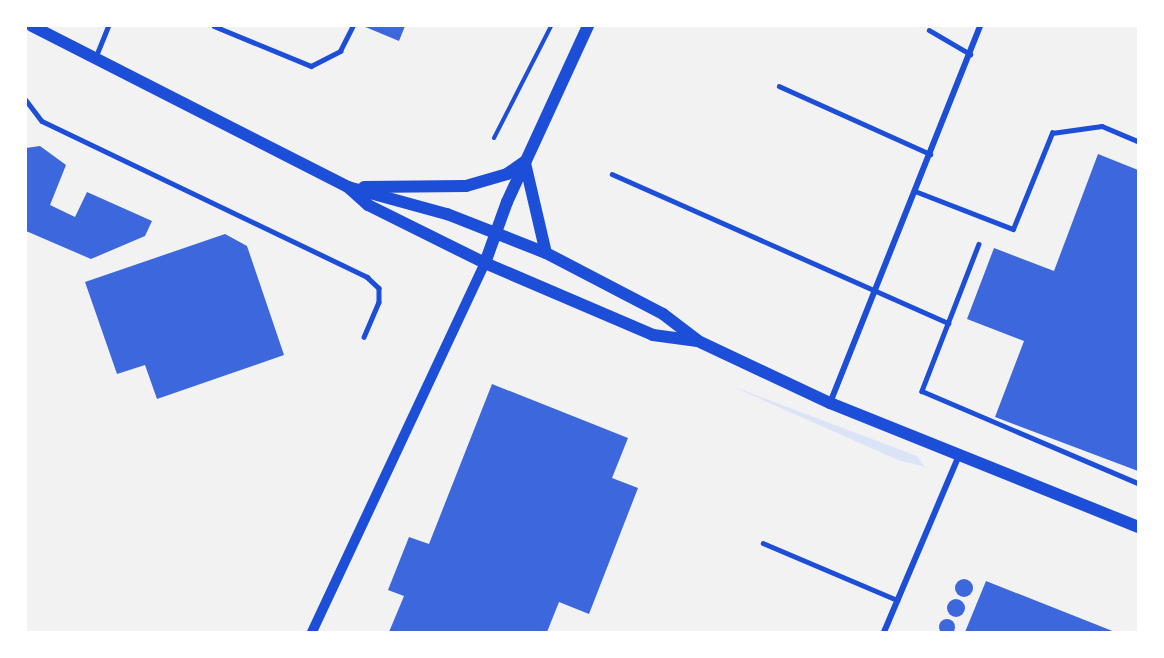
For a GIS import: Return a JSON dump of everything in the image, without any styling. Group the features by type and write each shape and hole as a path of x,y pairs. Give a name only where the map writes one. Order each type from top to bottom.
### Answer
{"main road":[{"path":"32,26 96,56 348,187 496,233 546,253 663,314 698,340 830,403 1138,526"},
{"path":"485,263 525,162 588,26"},
{"path":"348,187 466,186 507,174 525,162"},
{"path":"525,162 546,253"},
{"path":"348,187 368,205 485,263 653,335 698,340"}],"street":[{"path":"830,403 980,26"},
{"path":"312,633 485,263"},
{"path":"884,633 959,455"}],"lane":[{"path":"96,56 108,26"},
{"path":"214,26 311,66 340,51 353,26"},
{"path":"929,30 970,54"},
{"path":"779,86 930,154"},
{"path":"26,100 42,121 367,277 379,288 379,302 364,337"},
{"path":"915,191 1013,228 1052,133 1102,126 1138,141"},
{"path":"612,174 948,323"},
{"path":"979,244 922,392 1138,483"},
{"path":"763,543 897,600"}],"path":[{"path":"494,138 551,26"}],"shaded area":[{"path":"729,385 917,456 925,467 898,460"}],"building":[{"path":"363,26 405,26 399,41"},
{"path":"40,146 66,165 50,205 75,217 87,192 152,221 145,236 91,259 26,231 26,148"},
{"path":"1098,154 1138,170 1138,471 995,417 1024,341 967,319 994,248 1054,271"},
{"path":"225,234 247,246 284,355 157,399 145,365 117,374 85,282"},
{"path":"492,384 628,438 612,478 638,488 589,614 559,602 547,632 389,632 404,596 388,590 409,537 429,544"},
{"path":"964,579 970,582 973,588 970,594 964,597 958,594 955,588 958,582"},
{"path":"986,581 1115,632 965,632"},
{"path":"956,599 962,602 965,608 962,614 956,617 950,614 947,608 950,602"},
{"path":"947,619 953,621 955,627 953,633 947,635 941,633 939,627 941,621"}]}
